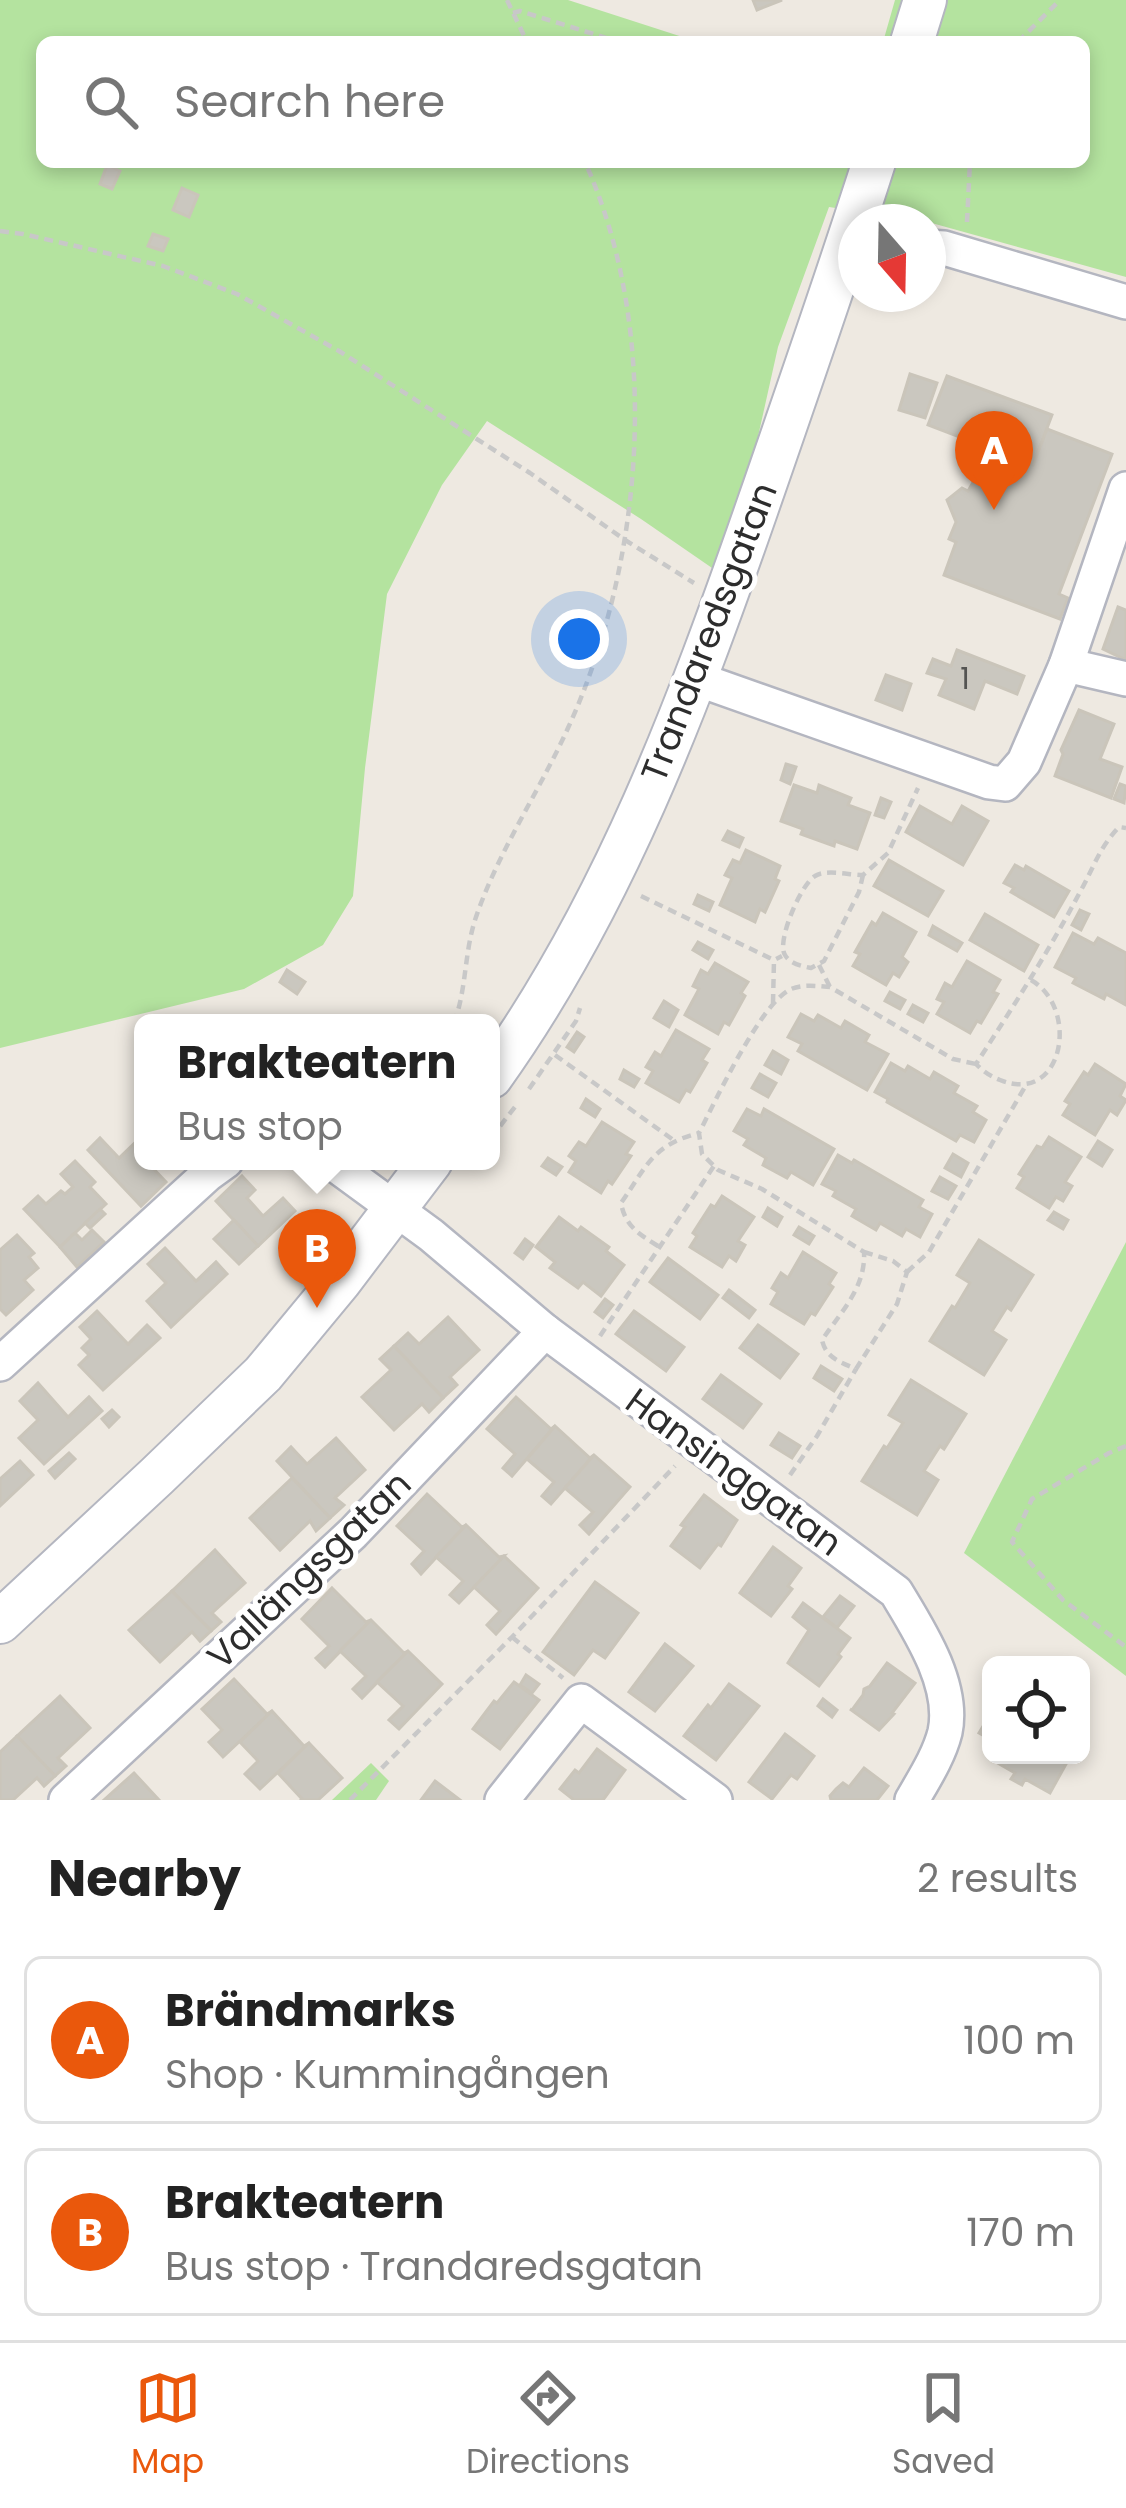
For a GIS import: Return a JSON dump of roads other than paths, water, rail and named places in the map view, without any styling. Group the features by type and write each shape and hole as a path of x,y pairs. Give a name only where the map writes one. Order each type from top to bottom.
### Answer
{"street":[{"path":"914,36 926,0"},
{"name":"Trandaredsgatan","path":"862,204 872,168"},
{"path":"946,250 1126,302"},
{"name":"Trandaredsgatan","path":"500,1063 556,976 668,752 838,280"},
{"path":"697,679 1005,784 1024,762 1066,665 1126,489"},
{"path":"1066,665 1126,679"},
{"path":"0,1364 214,1170"},
{"name":"Hansinggatan","path":"342,1170 545,1331 896,1592 927,1642 946,1706 945,1730 912,1800"},
{"path":"0,1622 263,1374 424,1170"},
{"name":"Vallängsgatan","path":"66,1800 353,1533 545,1331"},
{"path":"502,1800 581,1701 715,1800"}],"place":[{"name":"Brändmarks","path":"994,510"},
{"name":"Brakteatern","path":"317,1308"}]}
